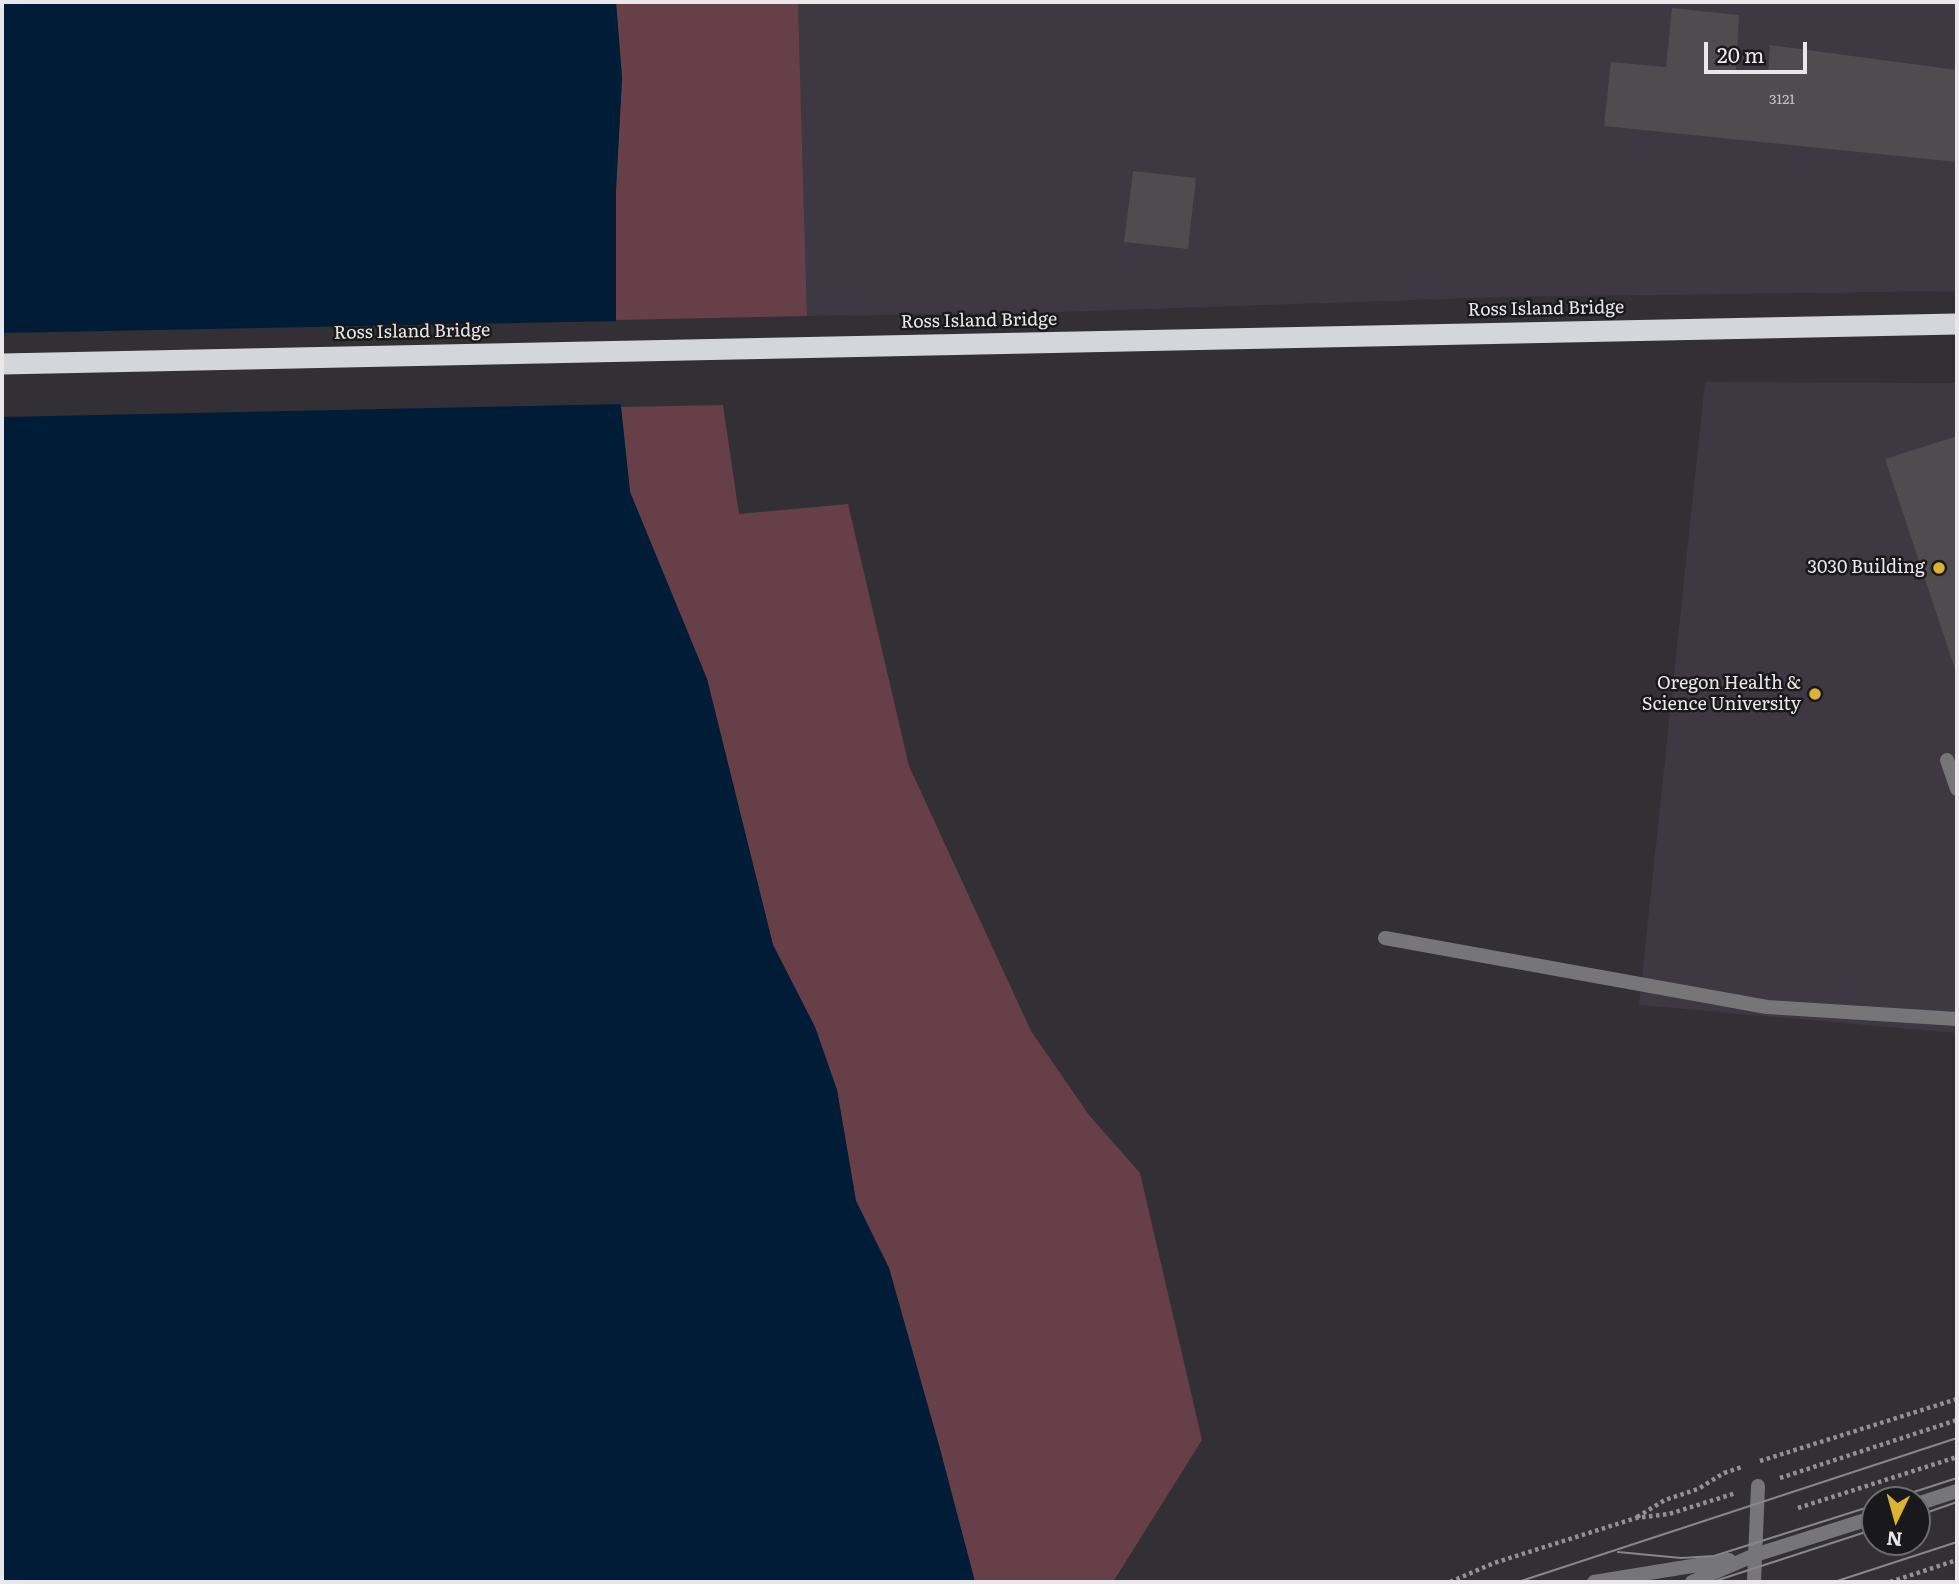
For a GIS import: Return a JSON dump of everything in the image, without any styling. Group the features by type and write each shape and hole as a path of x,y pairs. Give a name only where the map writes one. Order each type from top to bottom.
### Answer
{"highway":[{"name":"Ross Island Bridge","path":"2,364 1957,324"}],"street":[{"path":"1947,760 1957,789"},
{"path":"1385,938 1767,1007 1957,1019"},
{"path":"1754,1582 1758,1486"},
{"path":"1931,1499 1957,1490"},
{"path":"1692,1582 1755,1555 1861,1521"},
{"path":"1594,1582 1755,1555"}],"path":[{"path":"1636,1518 1664,1500 1698,1489 1724,1473 1957,1399"},
{"path":"1450,1582 1494,1563 1636,1518 1669,1514 1957,1420"},
{"path":"1798,1508 1957,1457"},
{"path":"1890,1582 1957,1560"}],"shaded area":[{"path":"616,2 798,2 807,316 616,320 616,190 622,78"},
{"path":"798,2 1957,2 1957,291 1504,297 1058,312 807,316"},
{"name":"Oregon Health & Science University","path":"1705,382 1957,383 1957,1033 1639,1005"},
{"path":"723,405 739,514 848,504 909,766 1031,1031 1089,1115 1140,1173 1202,1440 1113,1582 975,1582 889,1268 856,1201 837,1090 815,1027 773,945 707,679 630,492 621,407"}],"water":[{"path":"2,2 616,2 622,78 616,190 616,320 630,492 707,679 773,945 815,1027 837,1090 856,1201 889,1268 975,1582 2,1582"}],"pier":[{"path":"619,321 624,404 2,417 2,333"}],"building":[{"path":"1672,8 1739,15 1736,70 1768,74 1770,45 1957,70 1957,162 1604,126 1611,62 1666,67"},
{"path":"1133,171 1196,178 1188,249 1124,242"},
{"name":"3030 Building","path":"1957,436 1957,675 1885,459"}],"tram line":[{"path":"1518,1582 1957,1438"},
{"path":"1931,1486 1957,1478"},
{"path":"1931,1511 1957,1502"},
{"path":"1618,1552 1681,1558 1714,1556 1861,1509"},
{"path":"1712,1582 1861,1534"},
{"path":"1834,1582 1957,1542"}],"place":[{"name":"3030 Building","path":"1939,568"},
{"name":"Oregon Health & Science University","path":"1815,694"}]}
